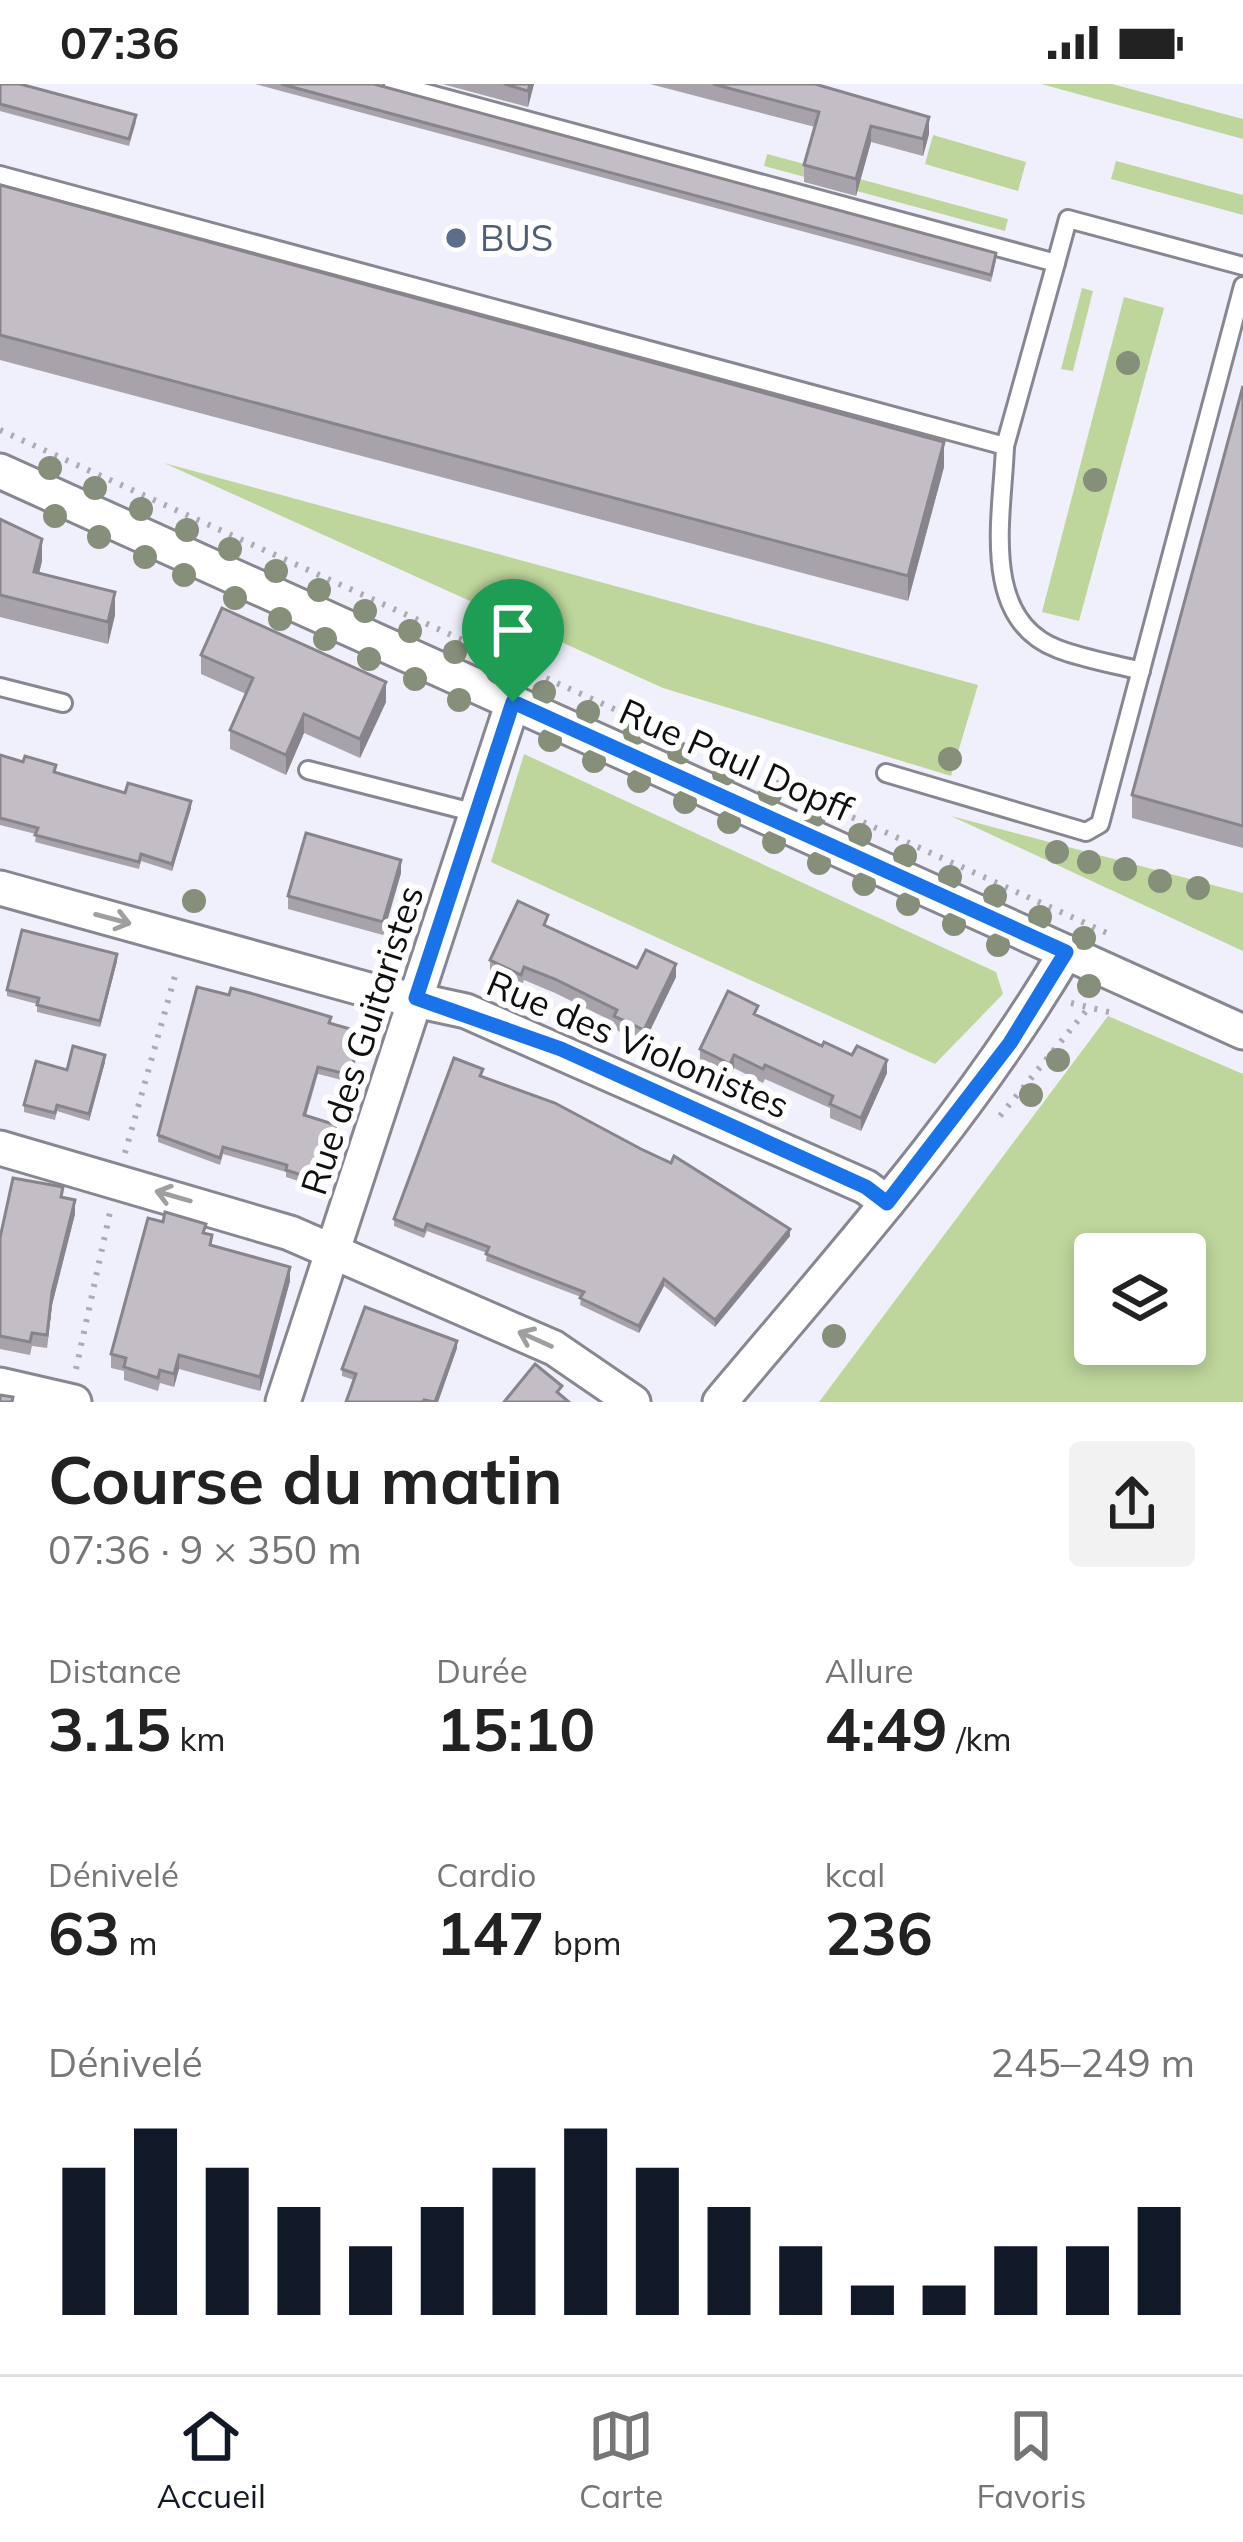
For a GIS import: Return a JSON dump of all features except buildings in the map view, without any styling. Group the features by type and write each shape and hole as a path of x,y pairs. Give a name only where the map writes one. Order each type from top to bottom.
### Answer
{"street":[{"name":"Rue Paul Dopff","path":"0,471 1243,1032"},
{"name":"Rue des Guitaristes","path":"283,1402 513,702"},
{"name":"Rue des Violonistes","path":"0,888 365,989 416,998 561,1049 866,1187 887,1203"},
{"path":"720,1402 887,1203 1010,1043 1066,952"},
{"path":"0,1148 201,1204 335,1252 554,1348 633,1402"},
{"path":"0,1385 74,1402"}],"lane":[{"path":"393,84 1056,263"},
{"path":"0,175 1005,446"},
{"path":"1141,670 1058,650 1013,610 1001,580 1005,446 1068,219 1243,266"},
{"path":"886,773 1086,832 1100,824 1243,286"},
{"path":"0,687 63,703"},
{"path":"308,770 476,813"}],"green space":[{"path":"1041,84 1112,84 1243,119 1243,139"},
{"path":"933,135 1026,162 1018,191 925,164"},
{"path":"767,154 1008,219 1005,231 764,166"},
{"path":"1116,161 1243,195 1243,215 1111,179"},
{"path":"1082,288 1093,291 1073,371 1061,369"},
{"path":"1124,297 1164,308 1079,621 1042,612"},
{"path":"164,463 978,685 951,776 663,688"},
{"path":"524,754 996,972 1003,994 935,1064 491,862"},
{"path":"951,816 1243,893 1243,951"},
{"path":"1108,1016 1243,1074 1243,1402 819,1402"}],"place":[{"name":"BUS","path":"456,238"}],"route":[{"path":"513,702 1066,952 1010,1043 887,1203 866,1187 561,1049 466,1011 416,998 513,702"}]}
